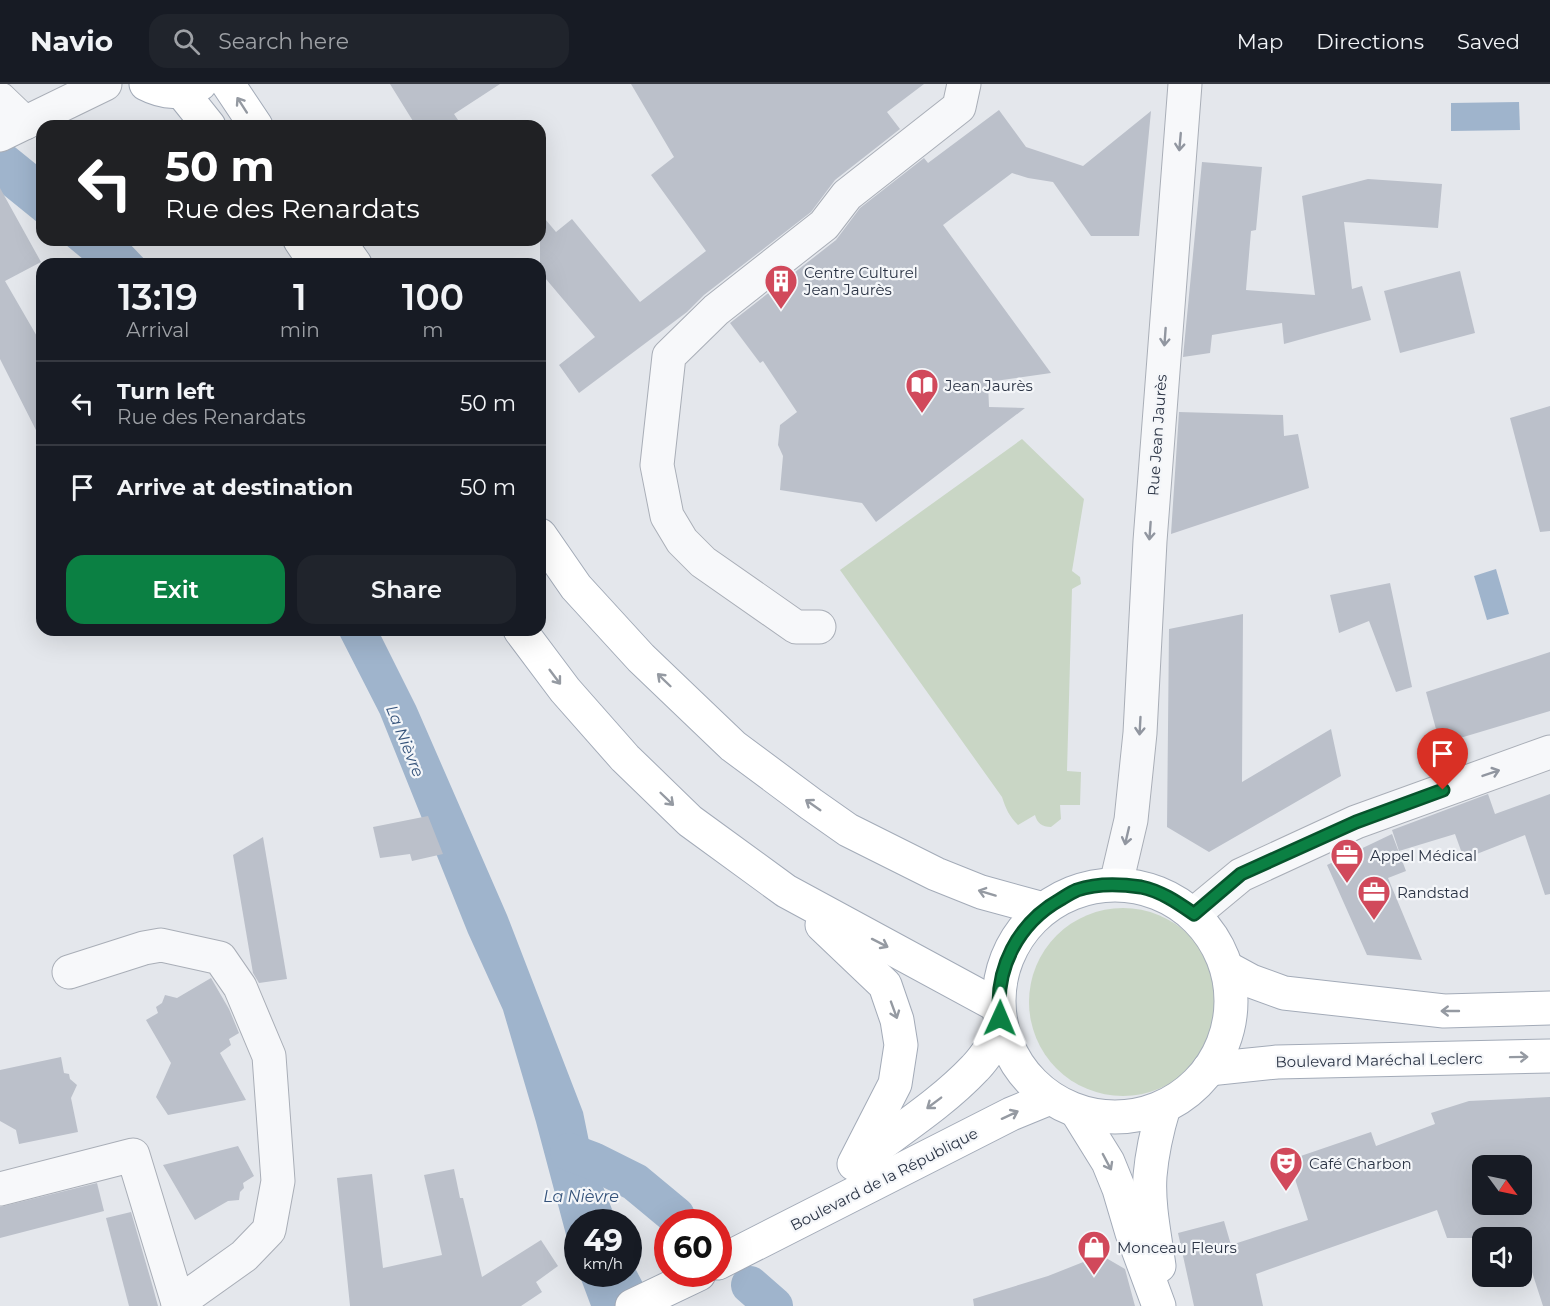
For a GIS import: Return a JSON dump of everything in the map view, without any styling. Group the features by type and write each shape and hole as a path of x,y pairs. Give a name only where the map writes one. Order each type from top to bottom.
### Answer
{"main road":[{"path":"146,84 167,92 190,88 205,120"},
{"path":"228,84 252,120"},
{"path":"546,544 576,587 641,658 733,746 793,791 848,830 936,874 981,892 1043,909"},
{"path":"525,636 566,690 633,766 690,821 786,891 1000,1018 1012,1057 1028,1080 1064,1105 1108,1162 1160,1306"},
{"path":"771,1237 854,1164 960,1082 987,1055 1000,1018 1002,969 1018,936 1043,909 1077,890 1116,884 1144,887 1170,898 1194,914 1215,939 1227,968 1232,1003 1226,1038 1209,1070 1189,1092 1164,1107 1136,1116 1106,1118 1064,1105"},
{"path":"786,891 885,986 897,1020 901,1045 895,1084 854,1164"},
{"path":"1227,968 1257,984 1284,993 1444,1011 1550,1008"},
{"name":"Boulevard Maréchal Leclerc","path":"1209,1070 1277,1062 1550,1056"},
{"name":"Boulevard de la République","path":"732,1256 1011,1114 1064,1105"},
{"path":"1164,1107 1156,1136 1150,1179 1153,1226 1165,1306"},
{"path":"632,1306 671,1287"}],"street":[{"path":"0,99 12,129 105,84"},
{"path":"819,627 796,627 703,562 682,541 667,516 657,465 669,356 716,310 824,225 847,195 959,107 964,84"},
{"name":"Rue Jean Jaurès","path":"1116,884 1131,820 1140,733 1152,509 1185,84"},
{"path":"1194,914 1241,874 1356,822 1550,752"},
{"path":"0,1189 134,1155 178,1304 244,1256 269,1230 278,1181 269,1056 240,987 220,958 161,945 144,948 69,972"}],"green space":[{"path":"1022,439 1084,499 1072,571 1080,577 1081,584 1072,589 1067,771 1081,772 1080,805 1060,805 1061,819 1051,827 1040,824 1035,815 1018,825 1012,819 1002,797 840,570"},
{"path":"1114,908 1132,908 1159,915 1190,935 1210,966 1217,1002 1210,1038 1190,1069 1159,1089 1132,1096 1114,1096 1079,1085 1063,1075 1050,1062 1033,1029 1029,1011 1029,993 1040,958 1050,942 1063,929 1096,912"}],"water":[{"path":"1519,102 1520,130 1451,131 1451,103"},
{"path":"0,135 36,164 36,221 0,192"},
{"path":"67,246 132,246 143,258 82,258"},
{"path":"1496,569 1509,614 1487,620 1474,576"},
{"name":"La Nièvre","path":"340,636 381,636 416,706 507,915 583,1112 593,1161 612,1209 564,1209 564,1227 503,1010 468,933 380,714"},
{"path":"642,1281 655,1306 591,1306 584,1287 642,1287"}],"building":[{"path":"390,84 500,84 454,114 458,120 412,120"},
{"path":"631,84 924,84 887,112 900,129 835,180 811,212 704,295 687,312 579,393 559,365 595,337 546,279 546,258 540,258 540,246 546,246 546,220 556,232 572,219 640,302 706,251 651,175 674,157"},
{"path":"999,110 1026,147 1083,166 1151,111 1139,236 1091,236 1053,182 1012,173 943,225 1051,373 988,382 989,407 1025,408 876,522 862,503 780,490 783,456 778,445 780,425 797,412 763,361 760,363 730,323 836,240 860,208 924,158 928,163"},
{"path":"1202,162 1262,167 1256,230 1251,231 1246,290 1315,295 1302,196 1368,179 1442,184 1438,228 1344,222 1352,289 1362,286 1371,320 1284,344 1282,323 1212,335 1210,353 1183,357"},
{"path":"0,188 39,258 36,258 36,265 5,281 36,335 36,430 0,359"},
{"path":"1460,271 1475,333 1400,353 1384,291"},
{"path":"1550,406 1550,531 1540,532 1510,418"},
{"path":"1179,412 1283,415 1284,436 1298,434 1309,488 1171,534"},
{"path":"1390,583 1412,687 1396,692 1369,621 1339,633 1330,595"},
{"path":"1243,614 1242,782 1331,729 1341,776 1209,852 1167,827 1169,629"},
{"path":"1550,652 1550,711 1440,744 1426,692"},
{"path":"1488,794 1495,814 1550,794 1550,894 1545,895 1525,835 1464,859 1455,834 1399,851 1392,830"},
{"path":"428,816 443,854 412,861 410,854 380,858 373,827"},
{"path":"1392,834 1406,871 1388,878 1422,960 1367,955 1327,865"},
{"path":"263,837 287,979 259,983 253,973 233,855"},
{"path":"211,978 229,1009 239,1033 229,1039 231,1045 220,1053 246,1100 168,1115 156,1097 171,1063 146,1020 158,1013 156,1007 162,1003 165,995 177,998"},
{"path":"61,1057 64,1073 69,1074 70,1079 77,1085 71,1098 78,1132 19,1144 16,1130 0,1121 0,1070"},
{"path":"1550,1097 1550,1306 1543,1306 1532,1272 1532,1227 1472,1227 1472,1238 1447,1238 1437,1210 1256,1274 1263,1306 1194,1306 1178,1233 1224,1221 1231,1245 1308,1220 1289,1160 1371,1132 1376,1146 1435,1124 1431,1113 1469,1101"},
{"path":"238,1146 254,1176 243,1183 244,1188 240,1192 239,1200 228,1201 195,1220 163,1165"},
{"path":"454,1169 482,1277 541,1240 558,1266 536,1282 542,1292 521,1306 350,1306 337,1178 372,1174 383,1268 442,1255 424,1175"},
{"path":"97,1183 104,1211 0,1238 0,1207"},
{"path":"131,1212 158,1306 129,1306 106,1218"},
{"path":"1101,1255 1125,1269 1135,1306 974,1306 973,1299 1048,1276"}],"waterway":[{"path":"569,1152 635,1182 668,1209"},
{"path":"750,1285 774,1306"}],"place":[{"name":"Centre Culturel Jean Jaurès","path":"781,310"},
{"name":"Jean Jaurès","path":"922,414"},
{"name":"Appel Médical","path":"1347,884"},
{"name":"Randstad","path":"1374,921"},
{"name":"Café Charbon","path":"1286,1192"},
{"name":"Monceau Fleurs","path":"1094,1276"}],"route":[{"path":"1000,1018 998,1006 1002,969 1018,936 1043,909 1077,890 1116,884 1144,887 1170,898 1194,914 1241,874 1356,822 1443,790"}]}
